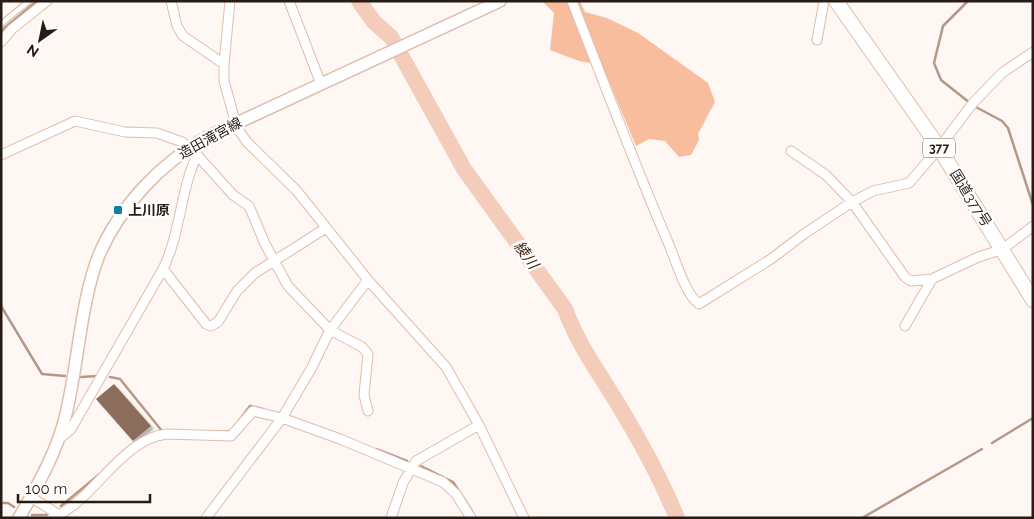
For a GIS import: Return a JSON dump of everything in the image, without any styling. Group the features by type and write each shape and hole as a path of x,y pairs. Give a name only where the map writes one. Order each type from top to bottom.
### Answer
{"highway":[{"name":"国道377号","path":"836,1 939,148 1003,248 1033,300"}],"main road":[{"name":"造田滝宮線","path":"19,518 58,441 65,419 90,288 99,256 111,232 145,186 165,165 192,151 235,123 500,1"}],"street":[{"path":"1,42 12,29 48,1"},
{"path":"171,1 177,26 183,36 224,64"},
{"path":"230,1 224,81 235,123 247,142 297,191 368,280 446,367 479,425 524,518"},
{"path":"289,1 321,84"},
{"path":"572,1 662,229 694,301 699,304 852,202 873,191 909,183 972,105 1002,73 1033,52"},
{"path":"817,40 824,1"},
{"path":"1,155 75,120 125,132 158,132 171,137 192,151 233,195 249,206 288,286 330,330 362,347 368,354 364,395 368,411"},
{"path":"58,441 71,429 172,252 192,151"},
{"path":"790,151 826,175 852,202 906,277 911,281 932,279 976,258 1003,248 1033,226"},
{"path":"163,269 206,324 211,326 218,322 237,291 255,273 274,259 290,252 326,228"},
{"path":"905,326 932,279"},
{"path":"206,518 282,418 311,369 330,330 368,280"},
{"path":"31,496 56,516 139,445 157,435 231,436 253,411 282,418 412,467 443,482 456,494 471,518"},
{"path":"391,518 403,483 412,467 422,457 479,425"}],"lane":[{"path":"1,24 29,1"}],"shaded area":[{"path":"542,1 580,1 585,12 607,18 638,33 708,83 715,102 698,134 699,140 691,155 679,157 665,141 649,139 636,146 602,65 579,61 550,50 554,13"}],"building":[{"path":"114,384 151,426 133,441 96,399"}],"waterway":[{"path":"1,31 37,1"},
{"name":"綾川","path":"359,1 374,22 391,37 464,169 565,309 583,347 650,461 677,518"},
{"path":"968,1 943,26 934,63 941,80 970,103"},
{"path":"974,106 1002,121 1008,128 1033,205"},
{"path":"1,306 42,374 65,376"},
{"path":"81,377 98,376"},
{"path":"110,377 120,379 162,431"},
{"path":"223,432 231,431 250,406 263,409"},
{"path":"992,443 1033,418"},
{"path":"148,435 162,431"},
{"path":"376,449 407,461"},
{"path":"862,518 982,449"},
{"path":"421,466 453,482 472,511"},
{"path":"61,506 101,473"},
{"path":"1,503 8,503 14,507"},
{"path":"32,515 49,515"}],"place":[{"name":"上川原","path":"118,210"}]}
